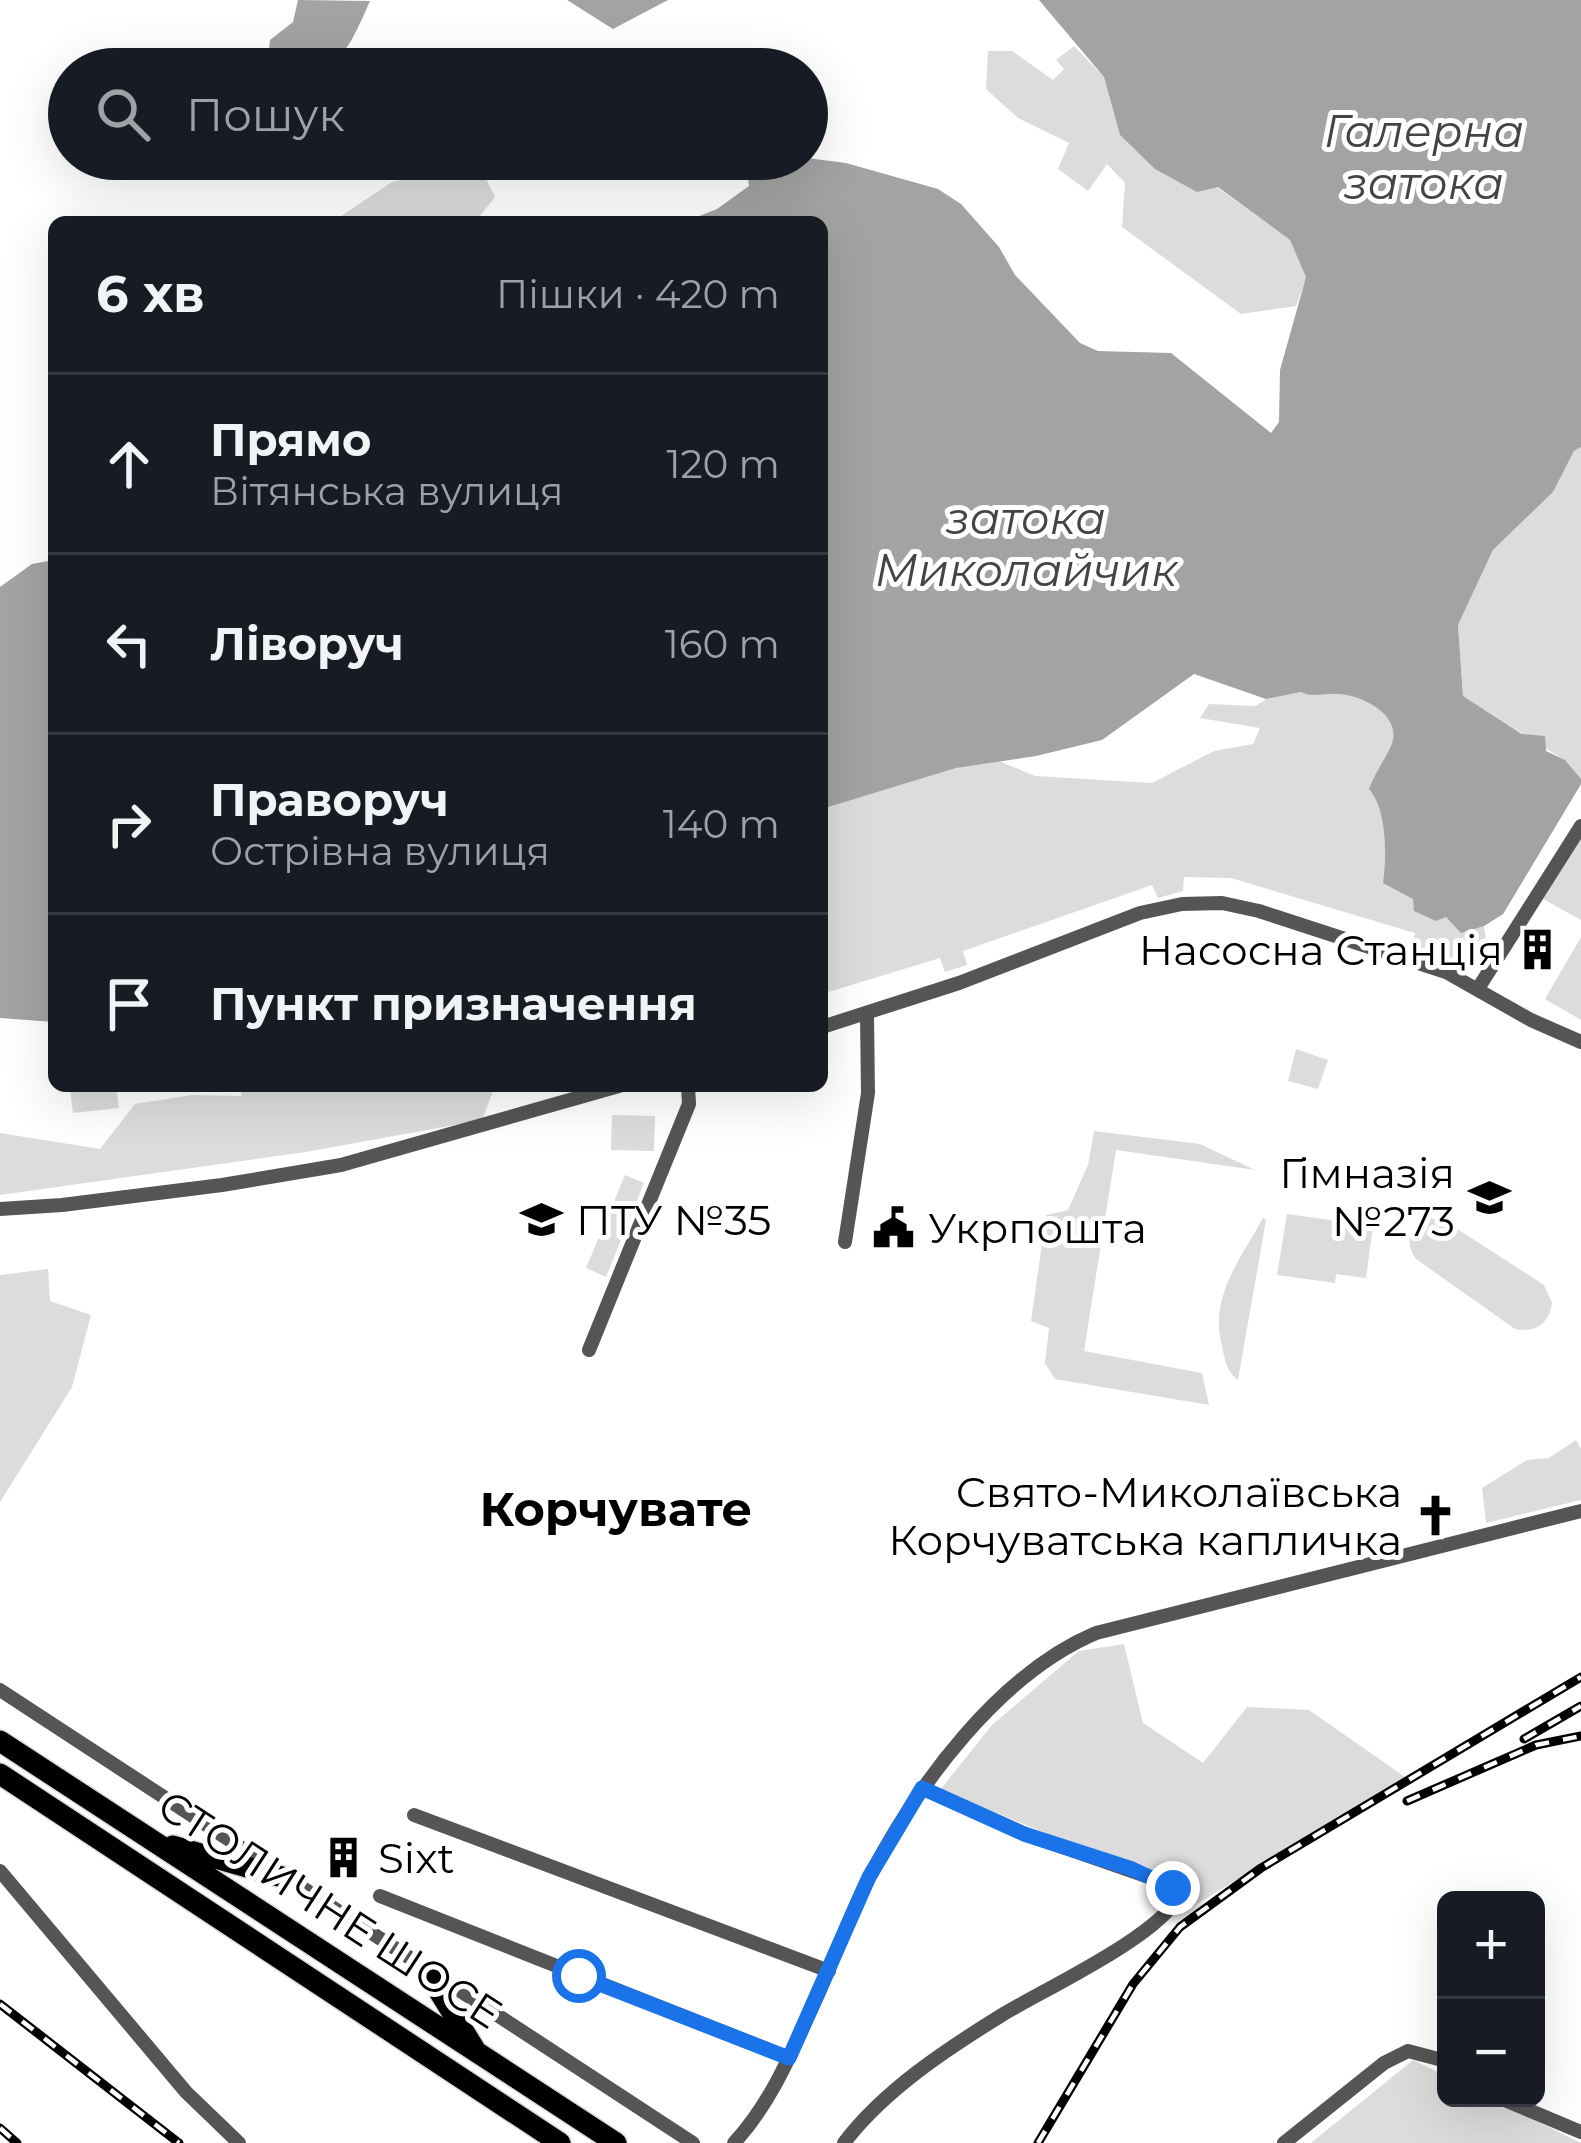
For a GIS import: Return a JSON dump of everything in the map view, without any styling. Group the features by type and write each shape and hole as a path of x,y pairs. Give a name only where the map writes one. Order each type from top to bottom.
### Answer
{"highway":[{"name":"СТОЛИЧНЕ ШОСЕ","path":"0,1741 616,2143"},
{"name":"СТОЛИЧНЕ ШОСЕ","path":"0,1774 560,2143"},
{"path":"155,1841 282,1876"},
{"path":"426,1970 477,2053"}],"street":[{"path":"1479,987 1581,826"},
{"path":"828,1025 1140,913 1182,904 1222,903 1447,972 1531,1020 1581,1042"},
{"path":"845,1242 868,1094 867,1015"},
{"path":"0,1209 222,1185 341,1165 598,1092"},
{"path":"589,1350 689,1104 688,1092"},
{"path":"734,2143 762,2110 869,1877 922,1788 996,1703 1035,1667 1096,1633 1581,1511"},
{"path":"0,1690 693,2143"},
{"path":"844,2143 886,2099 931,2065 999,2017 1143,1933 1173,1907 1177,1897 1168,1885 1148,1876 1024,1834 922,1788"},
{"path":"413,1816 829,1971"},
{"path":"0,1871 186,2092 239,2143"},
{"path":"380,1896 789,2058"},
{"path":"1284,2143 1384,2063 1408,2051 1437,2059"},
{"path":"1521,2107 1581,2132"}],"shaded area":[{"path":"1074,46 1104,77 1120,135 1217,187 1290,240 1307,276 1296,306 1241,314 1122,227 1125,183 1107,164 1088,191 1058,169 1069,143 1018,118 986,89 988,51 1012,51 1053,80 1064,69 1056,60"},
{"path":"486,180 495,197 480,216 341,216 392,182"},
{"path":"1581,447 1581,784 1503,914 1484,926 1486,939 1468,967 1412,947 1415,933 1231,878 1184,877 1183,891 1158,898 1152,885 963,951 967,965 945,972 940,958 828,992 828,807 956,768 999,761 1035,776 1152,783 1214,751 1253,744 1260,728 1200,718 1209,704 1256,706 1266,699 1301,692 1403,688 1563,759 1463,696 1458,625 1493,550 1553,492 1574,451"},
{"path":"1581,838 1581,920 1543,899"},
{"path":"1581,937 1581,1020 1545,999"},
{"path":"1296,1049 1328,1060 1318,1089 1288,1081"},
{"path":"70,1092 117,1092 119,1108 73,1113"},
{"path":"241,1092 493,1092 482,1120 306,1152 0,1195 0,1133 100,1149 135,1104 192,1095 241,1096"},
{"path":"612,1115 655,1116 654,1151 611,1150"},
{"path":"1094,1131 1200,1144 1255,1170 1116,1150 1084,1351 1202,1373 1209,1405 1055,1379 1045,1363 1049,1328 1031,1321 1046,1215 1068,1210 1088,1165"},
{"path":"625,1175 644,1183 606,1277 586,1268"},
{"path":"1287,1214 1373,1226 1366,1278 1336,1274 1335,1283 1277,1275"},
{"path":"1263,1218 1238,1380 1225,1361 1220,1311 1229,1279"},
{"path":"1430,1218 1445,1221 1544,1285 1552,1303 1544,1322 1535,1328 1515,1329 1416,1259 1411,1234"},
{"path":"48,1269 50,1301 91,1315 72,1387 0,1502 0,1275"},
{"path":"1576,1440 1581,1449 1581,1500 1486,1523 1482,1488 1527,1460 1549,1458"},
{"path":"1124,1644 1143,1723 1203,1763 1247,1707 1309,1710 1405,1777 1194,1906 1173,1885 940,1790 992,1725 1079,1651"},
{"path":"1413,2060 1437,2072 1437,2107 1508,2107 1581,2143 1311,2143"}],"water":[{"path":"298,0 370,1 346,48 269,48 270,40 293,22"},
{"path":"567,0 668,0 613,29"},
{"name":"затока Миколайчик","path":"1039,0 1581,0 1581,447 1574,451 1553,492 1493,550 1458,625 1463,696 1522,734 1545,736 1546,751 1565,760 1581,784 1503,914 1484,926 1461,933 1446,917 1436,921 1414,911 1413,899 1383,883 1382,820 1369,789 1391,746 1392,725 1379,709 1348,695 1301,692 1266,699 1194,674 1102,740 956,768 828,807 828,216 699,216 749,186 748,180 828,180 828,161 938,189 961,204 999,247 1015,275 1080,343 1098,351 1171,353 1271,433 1279,422 1280,370 1306,277 1290,240 1218,187 1197,192 1155,169 1120,135 1104,77"},
{"path":"48,561 48,1022 0,1018 0,587 32,564"}],"railway":[{"path":"1038,2143 1133,1984 1180,1927 1261,1868 1581,1677"},
{"path":"1524,1739 1581,1706"},
{"path":"1407,1801 1536,1745 1581,1736"},
{"path":"0,2004 179,2143"},
{"path":"0,2128 17,2143"}],"place":[{"name":"Насосна Станція","path":"1537,950"},
{"name":"Гімназія №273","path":"1489,1197"},
{"name":"ПТУ №35","path":"542,1220"},
{"name":"Укрпошта","path":"894,1228"},
{"name":"Свято-Миколаївська Корчуватська капличка","path":"1436,1516"},
{"name":"Sixt","path":"344,1858"}],"district":[{"name":"Корчувате","path":"616,1509"}],"route":[{"path":"579,1976 789,2058 869,1877 922,1788 1024,1834 1132,1869 1173,1888"}],"water label":[{"name":"Галерна затока","path":"1424,157"}]}
